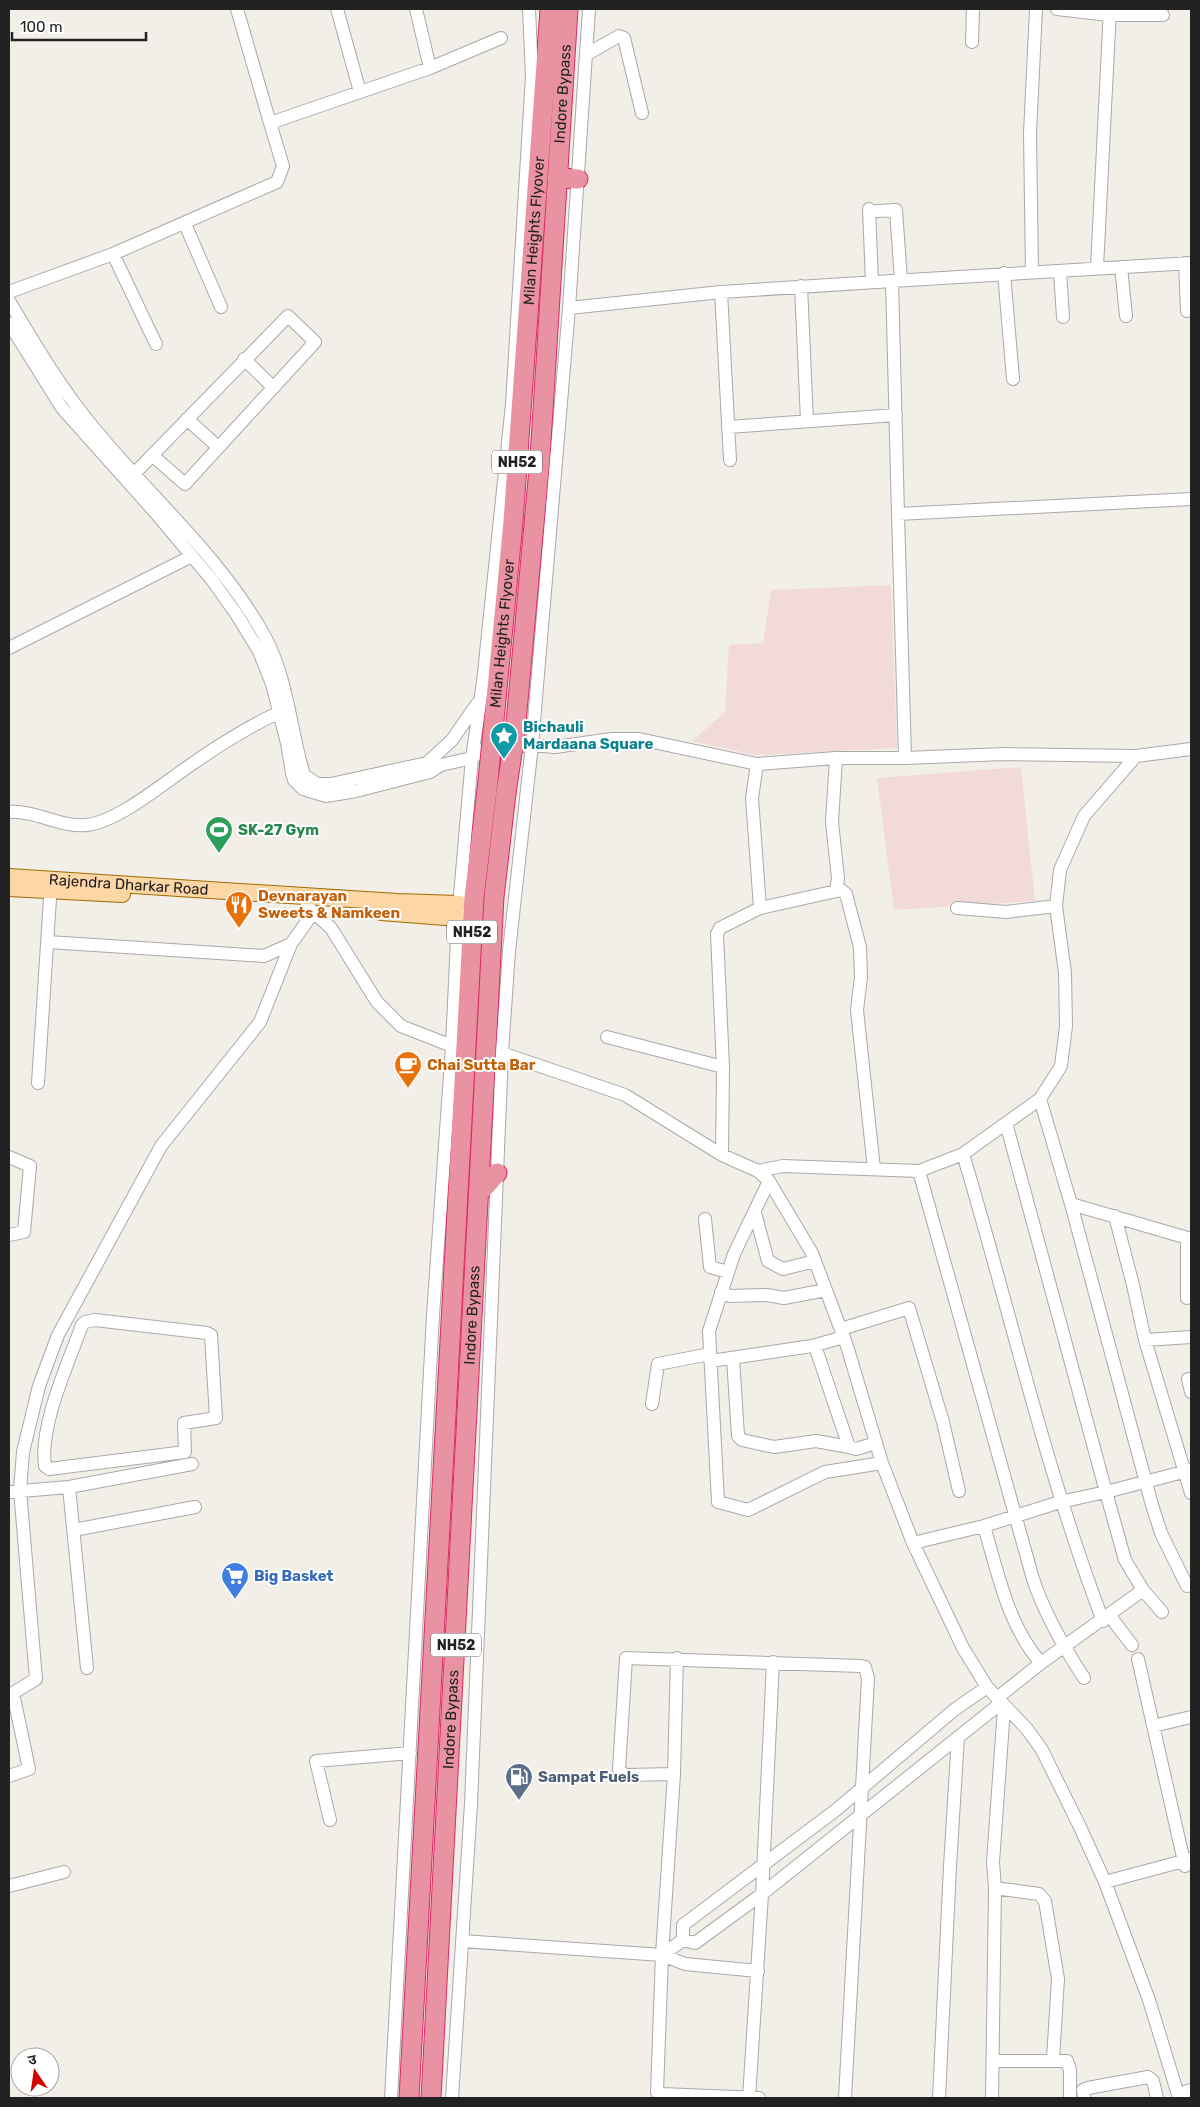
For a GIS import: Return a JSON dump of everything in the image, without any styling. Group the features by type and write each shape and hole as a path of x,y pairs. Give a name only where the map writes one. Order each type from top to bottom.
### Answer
{"highway":[{"name":"Indore Bypass","path":"548,32 550,9"},
{"name":"Indore Bypass","path":"557,178 568,9"},
{"name":"Milan Heights Flyover","path":"456,1235 451,1182 465,1074 474,898 493,731 513,522 537,192 537,94 548,32"},
{"name":"Milan Heights Flyover","path":"480,1192 494,898 516,724 540,458 557,178"},
{"path":"557,178 578,179"},
{"path":"480,1192 497,1173"},
{"name":"Indore Bypass","path":"431,2098 480,1192"},
{"name":"Indore Bypass","path":"410,2098 456,1235"}],"main road":[{"name":"Rajendra Dharkar Road","path":"9,877 51,885 308,905 459,911"},
{"name":"Rajendra Dharkar Road","path":"9,888 51,885"}],"street":[{"path":"9,292 113,254 186,224 277,182 283,166 236,9"},
{"path":"337,9 360,92"},
{"path":"416,9 430,68"},
{"path":"391,2098 433,1315 451,1182 452,1046 459,911 472,758 512,404 537,94 532,76 529,9"},
{"path":"452,2098 471,1794 502,1053 509,951 532,745 569,308 578,179 579,130 587,54 589,9"},
{"path":"972,42 973,9"},
{"path":"1032,272 1030,133 1036,9"},
{"path":"1057,9 1163,15"},
{"path":"1097,268 1110,12"},
{"path":"587,54 618,36 624,38 642,113"},
{"path":"270,124 430,68 500,38"},
{"path":"872,282 873,210 896,211 896,415 905,758"},
{"path":"186,224 221,308"},
{"path":"113,254 156,344"},
{"path":"569,308 720,292 801,286 1188,263 1187,311"},
{"path":"1121,267 1126,316"},
{"path":"1060,270 1063,317"},
{"path":"1004,273 1013,379"},
{"path":"801,286 807,421"},
{"path":"720,292 730,460"},
{"path":"9,301 62,408 131,477 186,539 237,591 266,638 289,700 304,775 317,784 331,784 427,763 441,765"},
{"path":"131,477 152,455 187,419 244,359 288,316 315,342 185,484 152,455"},
{"path":"9,323 41,364"},
{"path":"244,359 273,387"},
{"path":"728,427 896,415"},
{"path":"187,419 218,447"},
{"path":"898,514 1191,499"},
{"path":"186,539 192,556 237,615 259,651 280,712 294,780 303,789 326,796 356,791 430,772 441,765 472,758 486,748 532,745 555,747 612,739 640,739 756,764 836,758 905,758 1004,754 1136,756 1191,749"},
{"path":"9,648 192,556"},
{"path":"427,763 452,740 480,700"},
{"path":"9,812 23,811 76,825 88,825 122,812 208,752 254,724 280,712"},
{"path":"472,758 481,764 530,762 555,747"},
{"path":"758,1171 783,1166 919,1171 963,1154 1040,1099 1062,1066 1066,1026 1065,973 1056,906 1060,870 1084,816 1136,756"},
{"path":"836,758 832,822 838,878 836,891"},
{"path":"756,764 752,798 760,908"},
{"path":"38,1083 51,885"},
{"path":"722,1154 723,1066 717,934 720,928 760,908 836,891 845,891 860,947 861,977 857,1010 874,1169"},
{"path":"9,1776 29,1769 13,1693 36,1679 14,1491 34,1408 48,1362 58,1335 161,1146 260,1022 308,905 331,928 377,1002 401,1026 452,1046"},
{"path":"957,908 973,907 1006,912 1056,906"},
{"path":"48,942 264,956 292,944"},
{"path":"607,1036 723,1066"},
{"path":"502,1053 625,1095 722,1154 758,1171 769,1182 815,1261 842,1333 882,1463 913,1543 963,1648 987,1687 1027,1729 1042,1750 1061,1786 1104,1882 1148,2000 1178,2096 1191,2090"},
{"path":"1040,1099 1071,1204 1161,1533 1187,1586"},
{"path":"1006,1123 1125,1560 1143,1590 1162,1612"},
{"path":"963,1154 993,1252 1060,1502 1106,1618 1132,1645"},
{"path":"9,1157 30,1166 24,1232 9,1235"},
{"path":"919,1171 1013,1515 1041,1604 1063,1646 1084,1678"},
{"path":"769,1182 734,1254 709,1331 718,1502 748,1510 825,1472 882,1463"},
{"path":"1071,1204 1189,1239 1187,1298"},
{"path":"755,1213 768,1261 783,1269 815,1261"},
{"path":"1115,1216 1145,1340 1188,1471 1191,1493"},
{"path":"705,1219 710,1267 728,1272"},
{"path":"721,1292 730,1296 767,1295 784,1298 826,1290"},
{"path":"652,1404 658,1364 710,1357 733,1358 815,1346 842,1333 909,1308 943,1422 959,1491"},
{"path":"90,1321 210,1334 212,1338 216,1418 184,1423 186,1449 184,1452 49,1469 44,1464 48,1424 66,1369 82,1325 90,1321"},
{"path":"1145,1340 1191,1337"},
{"path":"815,1346 849,1447"},
{"path":"733,1358 738,1436 742,1440 774,1447 816,1441 856,1449 876,1443"},
{"path":"48,1362 61,1361 66,1369"},
{"path":"1188,1379 1191,1392"},
{"path":"34,1408 52,1411"},
{"path":"14,1491 70,1487 192,1464"},
{"path":"913,1543 984,1526 1013,1515 1060,1502 1188,1471"},
{"path":"70,1487 87,1668"},
{"path":"74,1530 195,1507"},
{"path":"984,1526 1012,1618 1033,1654 1041,1663"},
{"path":"683,1940 696,1943 762,1894 1001,1703 1041,1663 1143,1590"},
{"path":"674,1774 627,1775 621,1773 618,1764 626,1658 677,1658 864,1667 868,1678 845,2098"},
{"path":"677,1658 674,1774 662,1956 656,2091 662,2094 759,2098"},
{"path":"1104,1882 1188,1863 1138,1659"},
{"path":"749,2098 758,1971 773,1662"},
{"path":"683,1940 683,1925 861,1790 954,1710 987,1687"},
{"path":"992,2098 995,1888 993,1862 1001,1703"},
{"path":"1153,1726 1191,1717"},
{"path":"939,2098 958,1738"},
{"path":"330,1820 316,1761 410,1753"},
{"path":"9,1886 64,1872"},
{"path":"995,1888 1039,1894 1045,1901 1058,1979 1052,2060"},
{"path":"662,1956 683,1940"},
{"path":"462,1941 662,1956 685,1964 758,1971"},
{"path":"994,2061 1063,2060 1069,2064 1070,2098"},
{"path":"1084,2098 1084,2090 1088,2088 1148,2077 1153,2081 1157,2098"}],"shaded area":[{"path":"891,585 897,748 755,755 692,741 725,712 729,645 763,643 771,590"},
{"path":"1021,767 1035,901 894,910 877,778"}],"place":[{"name":"Bichauli Mardaana Square","path":"504,760"},
{"name":"SK-27 Gym","path":"219,854"},
{"name":"Devnarayan Sweets & Namkeen","path":"239,929"},
{"name":"Chai Sutta Bar","path":"408,1089"},
{"name":"Big Basket","path":"235,1600"},
{"name":"Sampat Fuels","path":"519,1801"}]}
